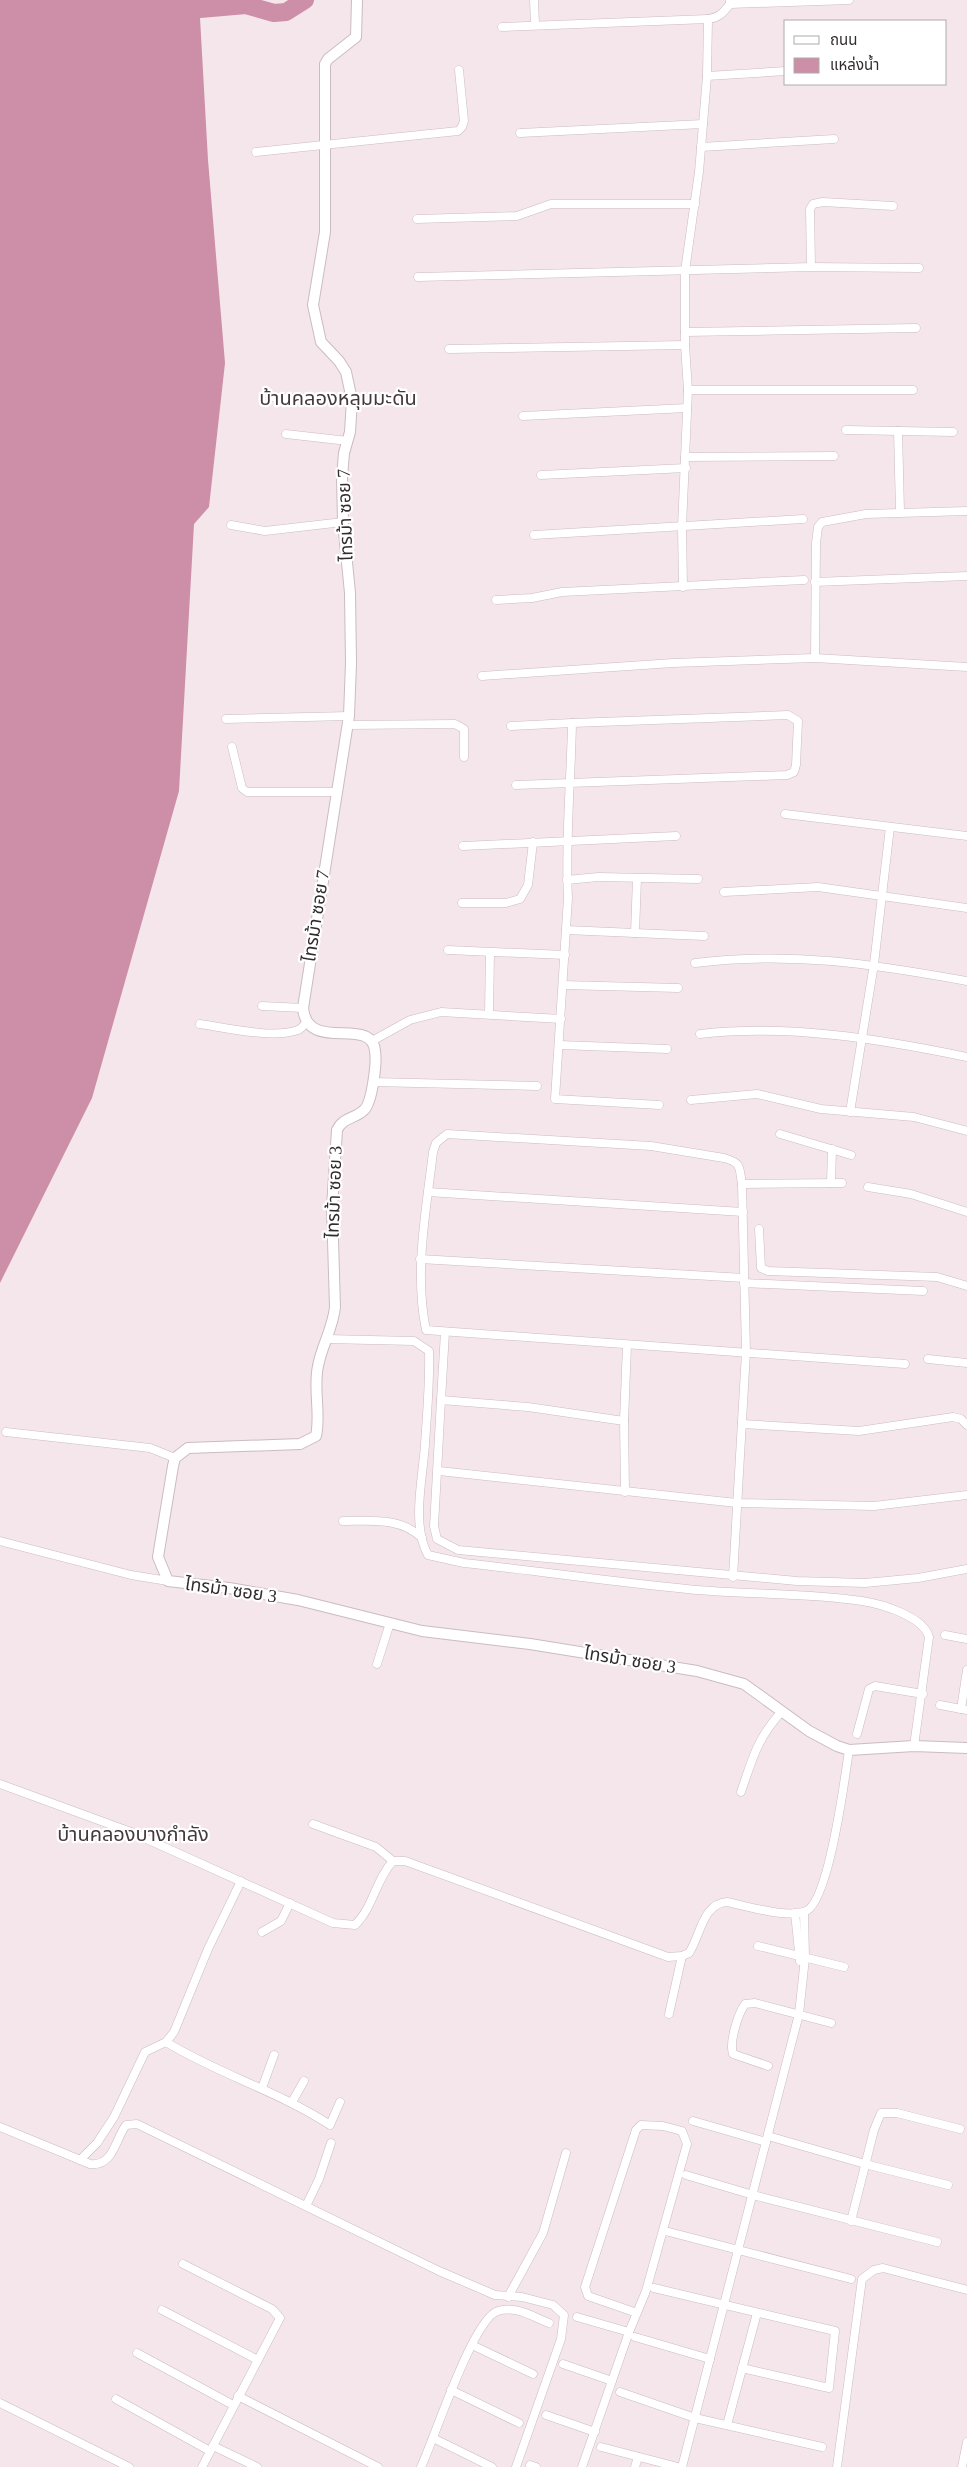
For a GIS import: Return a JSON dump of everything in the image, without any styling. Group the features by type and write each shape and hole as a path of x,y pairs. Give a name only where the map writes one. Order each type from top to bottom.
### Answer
{"street":[{"name":"ไทรม้า ซอย 7","path":"307,1022 303,1008 315,918 348,720 351,663 350,593 343,522 342,477 352,400 346,372 339,361 321,342 313,305 326,232 326,61 356,37 357,0"},
{"path":"534,0 535,24"},
{"path":"502,27 535,24 708,19 716,18 730,2 848,0"},
{"path":"683,588 682,526 688,390 685,345 685,271 701,147 707,76 708,19"},
{"path":"256,152 458,131 464,121 459,70"},
{"path":"707,76 784,71"},
{"path":"520,133 703,124"},
{"path":"701,147 834,139"},
{"path":"810,267 810,209 813,204 823,202 893,206"},
{"path":"416,220 517,216 551,204 695,204"},
{"path":"418,276 810,267 919,268"},
{"path":"685,332 916,328"},
{"path":"449,349 685,345"},
{"path":"688,390 913,390"},
{"path":"272,398 352,400"},
{"path":"523,416 687,408"},
{"path":"846,430 953,432"},
{"path":"898,431 900,511"},
{"path":"286,434 348,440"},
{"path":"685,457 834,456"},
{"path":"541,475 686,468"},
{"path":"815,658 816,543 818,527 822,522 866,514 900,511 967,511"},
{"path":"534,535 803,519"},
{"path":"231,525 265,531 343,522"},
{"path":"815,582 967,576"},
{"path":"496,600 532,598 562,592 683,588 804,580"},
{"path":"482,676 673,663 815,658 967,667"},
{"path":"510,726 788,715 798,721 796,765 794,772 787,775 571,781 516,785"},
{"path":"226,719 446,723 460,726 464,729 464,757"},
{"path":"572,723 565,956 556,1100 659,1105"},
{"path":"232,747 242,788 247,792 337,792"},
{"path":"785,814 967,836"},
{"path":"850,1112 874,964 890,827"},
{"path":"463,846 676,836"},
{"path":"462,903 506,903 520,899 528,885 533,842"},
{"path":"567,880 598,877 698,879"},
{"path":"636,933 637,878"},
{"path":"724,892 818,887 967,908"},
{"path":"566,930 704,936"},
{"path":"448,950 565,956"},
{"path":"489,1013 490,953"},
{"path":"695,963 788,957 874,964 967,981"},
{"path":"563,985 678,988"},
{"path":"262,1006 303,1008"},
{"path":"200,1024 280,1033 299,1030 307,1022 316,1031 362,1034 372,1041 422,1016 448,1011 562,1019"},
{"path":"700,1034 737,1030 779,1030 861,1039 967,1057"},
{"name":"ไทรม้า ซอย 3","path":"372,1041 375,1051 373,1082 368,1106 363,1112 340,1123 337,1130 332,1207 335,1307 334,1320 326,1339 316,1376 318,1428 316,1436 300,1444 188,1448 175,1458 158,1557 168,1581 229,1588 298,1600 422,1631 530,1644 697,1671 739,1682 809,1731 837,1746 849,1750 914,1746 967,1748"},
{"path":"560,1045 667,1049"},
{"path":"373,1082 537,1086"},
{"path":"691,1100 757,1094 850,1112 914,1117 967,1131"},
{"path":"733,1577 746,1352 742,1184 739,1165 736,1161 651,1146 447,1134 436,1143 433,1152 420,1259 421,1304 426,1330 627,1345 746,1352 905,1364"},
{"path":"780,1134 851,1155"},
{"path":"830,1183 832,1149"},
{"path":"742,1184 842,1182"},
{"path":"868,1186 911,1194 967,1212"},
{"path":"428,1192 743,1212"},
{"path":"759,1229 759,1261 761,1268 768,1270 937,1277 967,1286"},
{"path":"420,1259 923,1291"},
{"path":"445,1332 439,1471 434,1526 437,1540 452,1548 733,1577 864,1583 918,1578 967,1569"},
{"path":"326,1339 414,1340 429,1352 428,1405 420,1503 422,1538 428,1555 464,1563 688,1589 862,1601 897,1611 927,1629 929,1637 923,1694 914,1746"},
{"path":"625,1492 624,1421 627,1345"},
{"path":"928,1359 967,1363"},
{"path":"442,1400 528,1407 624,1421"},
{"path":"742,1424 859,1431 953,1417 961,1419 967,1425"},
{"path":"6,1432 150,1448 175,1458"},
{"path":"439,1471 737,1503 874,1506 967,1496"},
{"path":"343,1521 400,1523 412,1528 422,1538"},
{"path":"0,1541 131,1575 168,1581"},
{"path":"377,1664 390,1624"},
{"path":"945,1635 967,1639"},
{"path":"940,1705 964,1709 967,1670"},
{"path":"857,1734 869,1689 875,1686 923,1694"},
{"path":"741,1792 755,1749 765,1730 782,1711"},
{"path":"0,1784 131,1832 333,1922 355,1925 362,1918 384,1871 393,1861 405,1860 668,1957 682,1956 689,1953 711,1908 718,1903 726,1902 795,1913 804,1912 817,1902 822,1890 832,1846 849,1750"},
{"path":"313,1824 376,1847 393,1861"},
{"path":"80,2160 97,2142 114,2117 145,2052 166,2042 178,2023 202,1965 241,1881"},
{"path":"262,1932 281,1920 290,1903"},
{"path":"682,2467 799,2014 804,1912"},
{"path":"795,1913 802,1957"},
{"path":"758,1946 844,1967"},
{"path":"669,2014 682,1956"},
{"path":"768,2066 733,2054 733,2040 742,2008 750,2002 831,2023"},
{"path":"166,2042 211,2067 292,2102 330,2125 340,2102"},
{"path":"262,2088 274,2055"},
{"path":"292,2102 304,2081"},
{"path":"851,2221 874,2130 881,2113 897,2113 960,2129"},
{"path":"693,2121 948,2185"},
{"path":"0,2127 80,2160 97,2165 104,2163 126,2125 136,2124 439,2271 495,2295 522,2298 553,2305 560,2309 564,2315 565,2322 516,2467"},
{"path":"582,2467 612,2381 632,2335 684,2159 686,2139 682,2132 675,2128 647,2124 641,2125 636,2130 585,2287 588,2296 637,2313"},
{"path":"306,2206 320,2179 330,2143"},
{"path":"508,2297 543,2233 566,2153"},
{"path":"686,2175 753,2195 937,2242"},
{"path":"669,2232 851,2279"},
{"path":"183,2264 278,2315 279,2323 233,2405 202,2467"},
{"path":"837,2467 862,2280 874,2270 883,2268 967,2290"},
{"path":"654,2288 835,2331 829,2388 742,2368"},
{"path":"421,2467 451,2390 472,2345 491,2314 497,2311 513,2309 549,2323"},
{"path":"162,2310 258,2360"},
{"path":"727,2425 757,2314"},
{"path":"577,2317 710,2359"},
{"path":"472,2345 533,2374"},
{"path":"137,2353 233,2405"},
{"path":"563,2364 612,2381"},
{"path":"451,2390 519,2423"},
{"path":"620,2392 695,2418 822,2446"},
{"path":"238,2396 378,2467"},
{"path":"116,2400 212,2448 258,2467"},
{"path":"0,2403 129,2467"},
{"path":"546,2415 594,2432"},
{"path":"433,2438 492,2467"},
{"path":"962,2467 967,2442"},
{"path":"601,2447 678,2467"},
{"path":"635,2467 638,2457"}],"water":[{"path":"0,0 199,0 208,160 225,363 209,507 194,524 179,791 92,1098 0,1283"}],"waterway":[{"path":"177,11 246,5 274,13 286,12 305,0"}],"district":[{"name":"บ้านคลองหลุมมะดัน","path":"338,398"},
{"name":"บ้านคลองบางกำลัง","path":"133,1834"}]}
